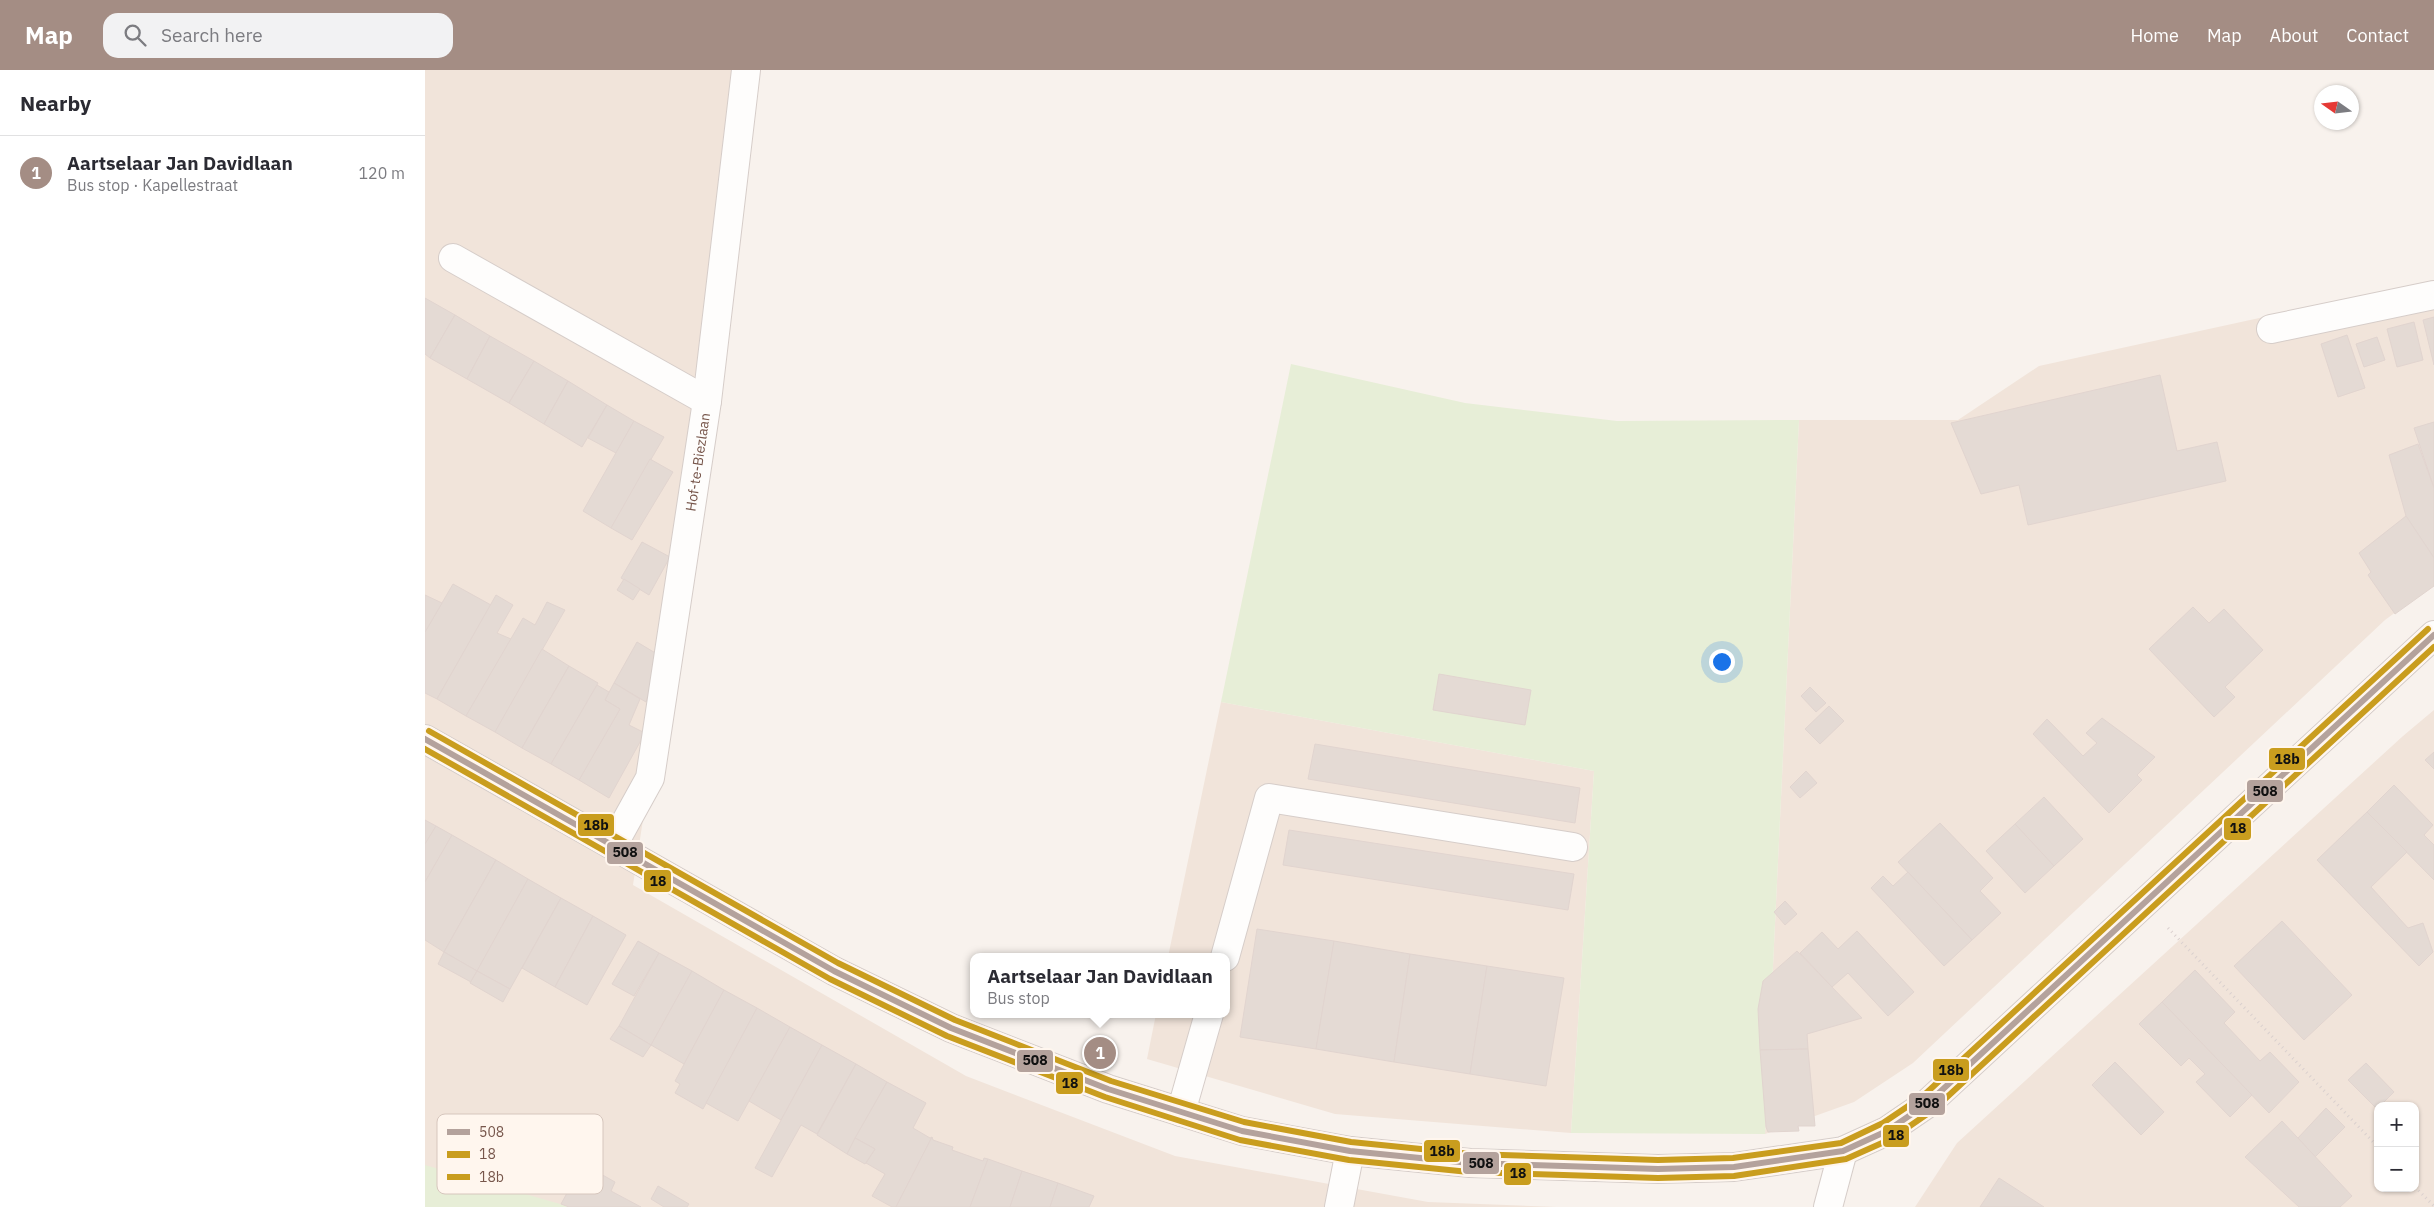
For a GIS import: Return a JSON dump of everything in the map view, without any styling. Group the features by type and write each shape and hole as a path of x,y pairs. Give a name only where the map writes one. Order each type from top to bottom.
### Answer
{"street":[{"name":"Hof-te-Biezlaan","path":"613,845 650,778 707,401 746,70"},
{"path":"453,258 707,401"},
{"path":"2271,329 2434,295"},
{"path":"425,739 834,971 951,1028 1108,1089 1241,1131 1350,1151 1470,1162 1658,1169 1734,1167 1843,1151 1887,1131 1928,1103 2143,902 2434,635"},
{"path":"1226,953 1269,798 1573,847"},
{"path":"1181,1112 1208,1018"},
{"path":"1339,1207 1350,1151"},
{"path":"1828,1207 1843,1151"}],"path":[{"path":"2143,902 2374,1143"},
{"path":"2419,1191 2434,1206"}],"shaded area":[{"path":"425,70 750,70 707,401 633,885 966,1076 1175,1156 1428,1202 1557,1207 425,1207"},
{"path":"2434,280 2434,584 2385,620 1913,1063 1854,1102 1765,1134 1799,420 1958,420 2039,366"},
{"path":"1221,702 1594,771 1571,1133 1335,1114 1147,1059 1155,1018 1230,1018 1230,953 1169,953"},
{"path":"2434,710 2434,1207 1915,1207 1957,1143 2403,736"}],"green space":[{"path":"1291,364 1465,403 1617,421 1799,420 1765,1134 1571,1133 1594,771 1221,702"},
{"path":"425,1165 437,1168 437,1194 525,1194 569,1207 425,1207"}],"building":[{"path":"425,298 455,315 430,358 425,354"},
{"path":"455,315 490,336 467,379 430,358"},
{"path":"2434,317 2434,365 2423,320"},
{"path":"2414,322 2423,360 2397,367 2387,329"},
{"path":"2347,335 2365,388 2338,397 2321,344"},
{"path":"490,336 534,361 509,403 467,379"},
{"path":"2377,337 2385,360 2364,367 2356,344"},
{"path":"534,361 568,381 544,424 509,403"},
{"path":"2160,375 2177,451 2217,442 2226,481 2028,525 2019,485 1981,494 1951,423"},
{"path":"568,381 607,405 582,447 544,424"},
{"path":"607,405 634,421 616,453 588,438"},
{"path":"634,421 664,437 611,528 583,511"},
{"path":"2434,422 2434,488 2414,428"},
{"path":"2418,444 2434,488 2434,558 2406,516 2389,455"},
{"path":"650,459 673,472 632,540 611,528"},
{"path":"2406,516 2434,558 2434,586 2395,614 2368,575 2371,572 2359,553"},
{"path":"642,542 670,557 649,595 621,578"},
{"path":"624,579 640,589 633,600 617,590"},
{"path":"453,584 491,605 437,699 425,693 425,632"},
{"path":"425,595 442,603 425,632"},
{"path":"496,595 513,605 497,633 511,639 466,716 437,699"},
{"path":"547,602 565,610 495,732 466,716 523,618 535,625"},
{"path":"2193,607 2209,623 2224,609 2263,650 2225,687 2235,697 2214,717 2149,649"},
{"path":"637,642 662,657 646,702 614,683"},
{"path":"542,649 569,666 522,748 495,732"},
{"path":"569,666 598,683 551,764 522,748"},
{"path":"1439,674 1531,690 1525,725 1433,710"},
{"path":"614,683 640,699 629,725 645,733 609,798 579,780 620,709 605,700"},
{"path":"597,685 609,692 605,700 620,709 579,780 551,764"},
{"path":"1810,687 1826,703 1816,712 1801,696"},
{"path":"1829,706 1844,721 1820,744 1805,729"},
{"path":"2102,718 2155,757 2137,775 2142,780 2109,813 2033,734 2047,719 2083,756 2097,743 2086,733"},
{"path":"1315,744 1580,788 1575,823 1308,779"},
{"path":"2434,752 2434,769 2425,760"},
{"path":"1806,771 1817,783 1800,798 1790,787"},
{"path":"2394,785 2433,825 2424,835 2434,845 2434,880 2367,812"},
{"path":"2044,797 2083,839 2054,866 2015,824"},
{"path":"2367,812 2407,852 2371,887 2408,928 2423,923 2433,952 2419,966 2317,860"},
{"path":"425,820 436,826 425,844"},
{"path":"1940,823 1993,878 1980,891 2001,913 1972,940 1898,862"},
{"path":"2015,824 2054,866 2025,893 1986,851"},
{"path":"436,826 452,835 425,882 425,844"},
{"path":"1289,830 1574,874 1568,910 1283,865"},
{"path":"452,835 496,860 444,952 425,940 425,882"},
{"path":"496,860 528,879 477,971 444,952"},
{"path":"1908,872 1972,940 1944,966 1871,888 1883,876 1893,886"},
{"path":"528,879 561,898 510,989 477,971"},
{"path":"561,898 593,916 555,987 522,968"},
{"path":"1785,901 1797,914 1785,925 1774,912"},
{"path":"593,916 626,935 587,1005 555,987"},
{"path":"2282,921 2352,995 2304,1040 2234,966"},
{"path":"1257,929 1334,941 1316,1049 1240,1037"},
{"path":"1857,931 1914,992 1888,1016 1848,973 1832,987 1800,953 1822,932 1838,949"},
{"path":"638,941 659,953 634,996 612,984"},
{"path":"1334,941 1410,954 1394,1062 1316,1049"},
{"path":"1797,951 1862,1018 1807,1034 1808,1049 1760,1050 1758,1009 1763,981"},
{"path":"444,952 477,971 471,982 438,964"},
{"path":"659,953 692,971 651,1045 619,1026"},
{"path":"1410,954 1487,966 1470,1074 1394,1062"},
{"path":"1487,966 1564,978 1546,1086 1470,1074"},
{"path":"2195,970 2235,1012 2224,1023 2260,1061 2270,1052 2299,1082 2269,1113 2162,1002"},
{"path":"477,971 510,989 503,1002 470,983"},
{"path":"692,971 724,990 684,1064 651,1045"},
{"path":"724,990 757,1008 703,1109 675,1093 680,1084 675,1081"},
{"path":"2162,1002 2252,1095 2230,1117 2196,1082 2205,1074 2189,1058 2181,1066 2139,1024"},
{"path":"757,1008 790,1027 738,1121 706,1103"},
{"path":"619,1026 651,1045 643,1057 610,1039"},
{"path":"790,1027 822,1045 781,1120 749,1101"},
{"path":"822,1045 856,1064 817,1134 801,1125 772,1177 755,1168"},
{"path":"1808,1049 1815,1126 1798,1126 1799,1131 1768,1132 1766,1127 1760,1050"},
{"path":"2115,1062 2164,1112 2141,1135 2092,1085"},
{"path":"2366,1063 2394,1092 2384,1102 2374,1102 2374,1106 2348,1080"},
{"path":"856,1064 887,1082 847,1154 817,1135"},
{"path":"887,1082 926,1103 913,1128 930,1138 932,1137 896,1207 892,1207 872,1196 885,1174 866,1163 875,1149 855,1138"},
{"path":"2326,1108 2345,1127 2315,1157 2298,1138"},
{"path":"2282,1121 2352,1196 2340,1207 2299,1207 2245,1157"},
{"path":"932,1137 933,1140 953,1147 952,1150 983,1161 984,1158 988,1159 970,1207 896,1207"},
{"path":"855,1138 875,1149 865,1164 847,1154"},
{"path":"988,1159 1022,1171 1010,1207 970,1207"},
{"path":"1022,1171 1058,1183 1050,1207 1010,1207"},
{"path":"603,1175 615,1182 611,1191 641,1207 569,1207 561,1204 566,1194 603,1194"},
{"path":"1999,1178 2044,1207 1980,1207"},
{"path":"1058,1183 1094,1196 1089,1207 1050,1207"},
{"path":"658,1186 689,1204 687,1207 664,1207 651,1199"}],"transit line":[{"name":"18b","path":"429,731 838,963 955,1020 1111,1081 1244,1122 1351,1142 1471,1154 1658,1160 1733,1158 1841,1143 1883,1123 1923,1096 2428,629"},
{"name":"508","path":"425,739 834,971 951,1028 1108,1089 1242,1131 1350,1151 1470,1163 1658,1169 1734,1167 1843,1151 1887,1131 1928,1103 2434,635"},
{"name":"18","path":"425,749 830,979 947,1036 1105,1097 1240,1140 1349,1160 1469,1172 1658,1178 1734,1176 1846,1159 1891,1139 1933,1110 2434,647"}],"place":[{"name":"Aartselaar Jan Davidlaan","path":"1100,1053"}]}
